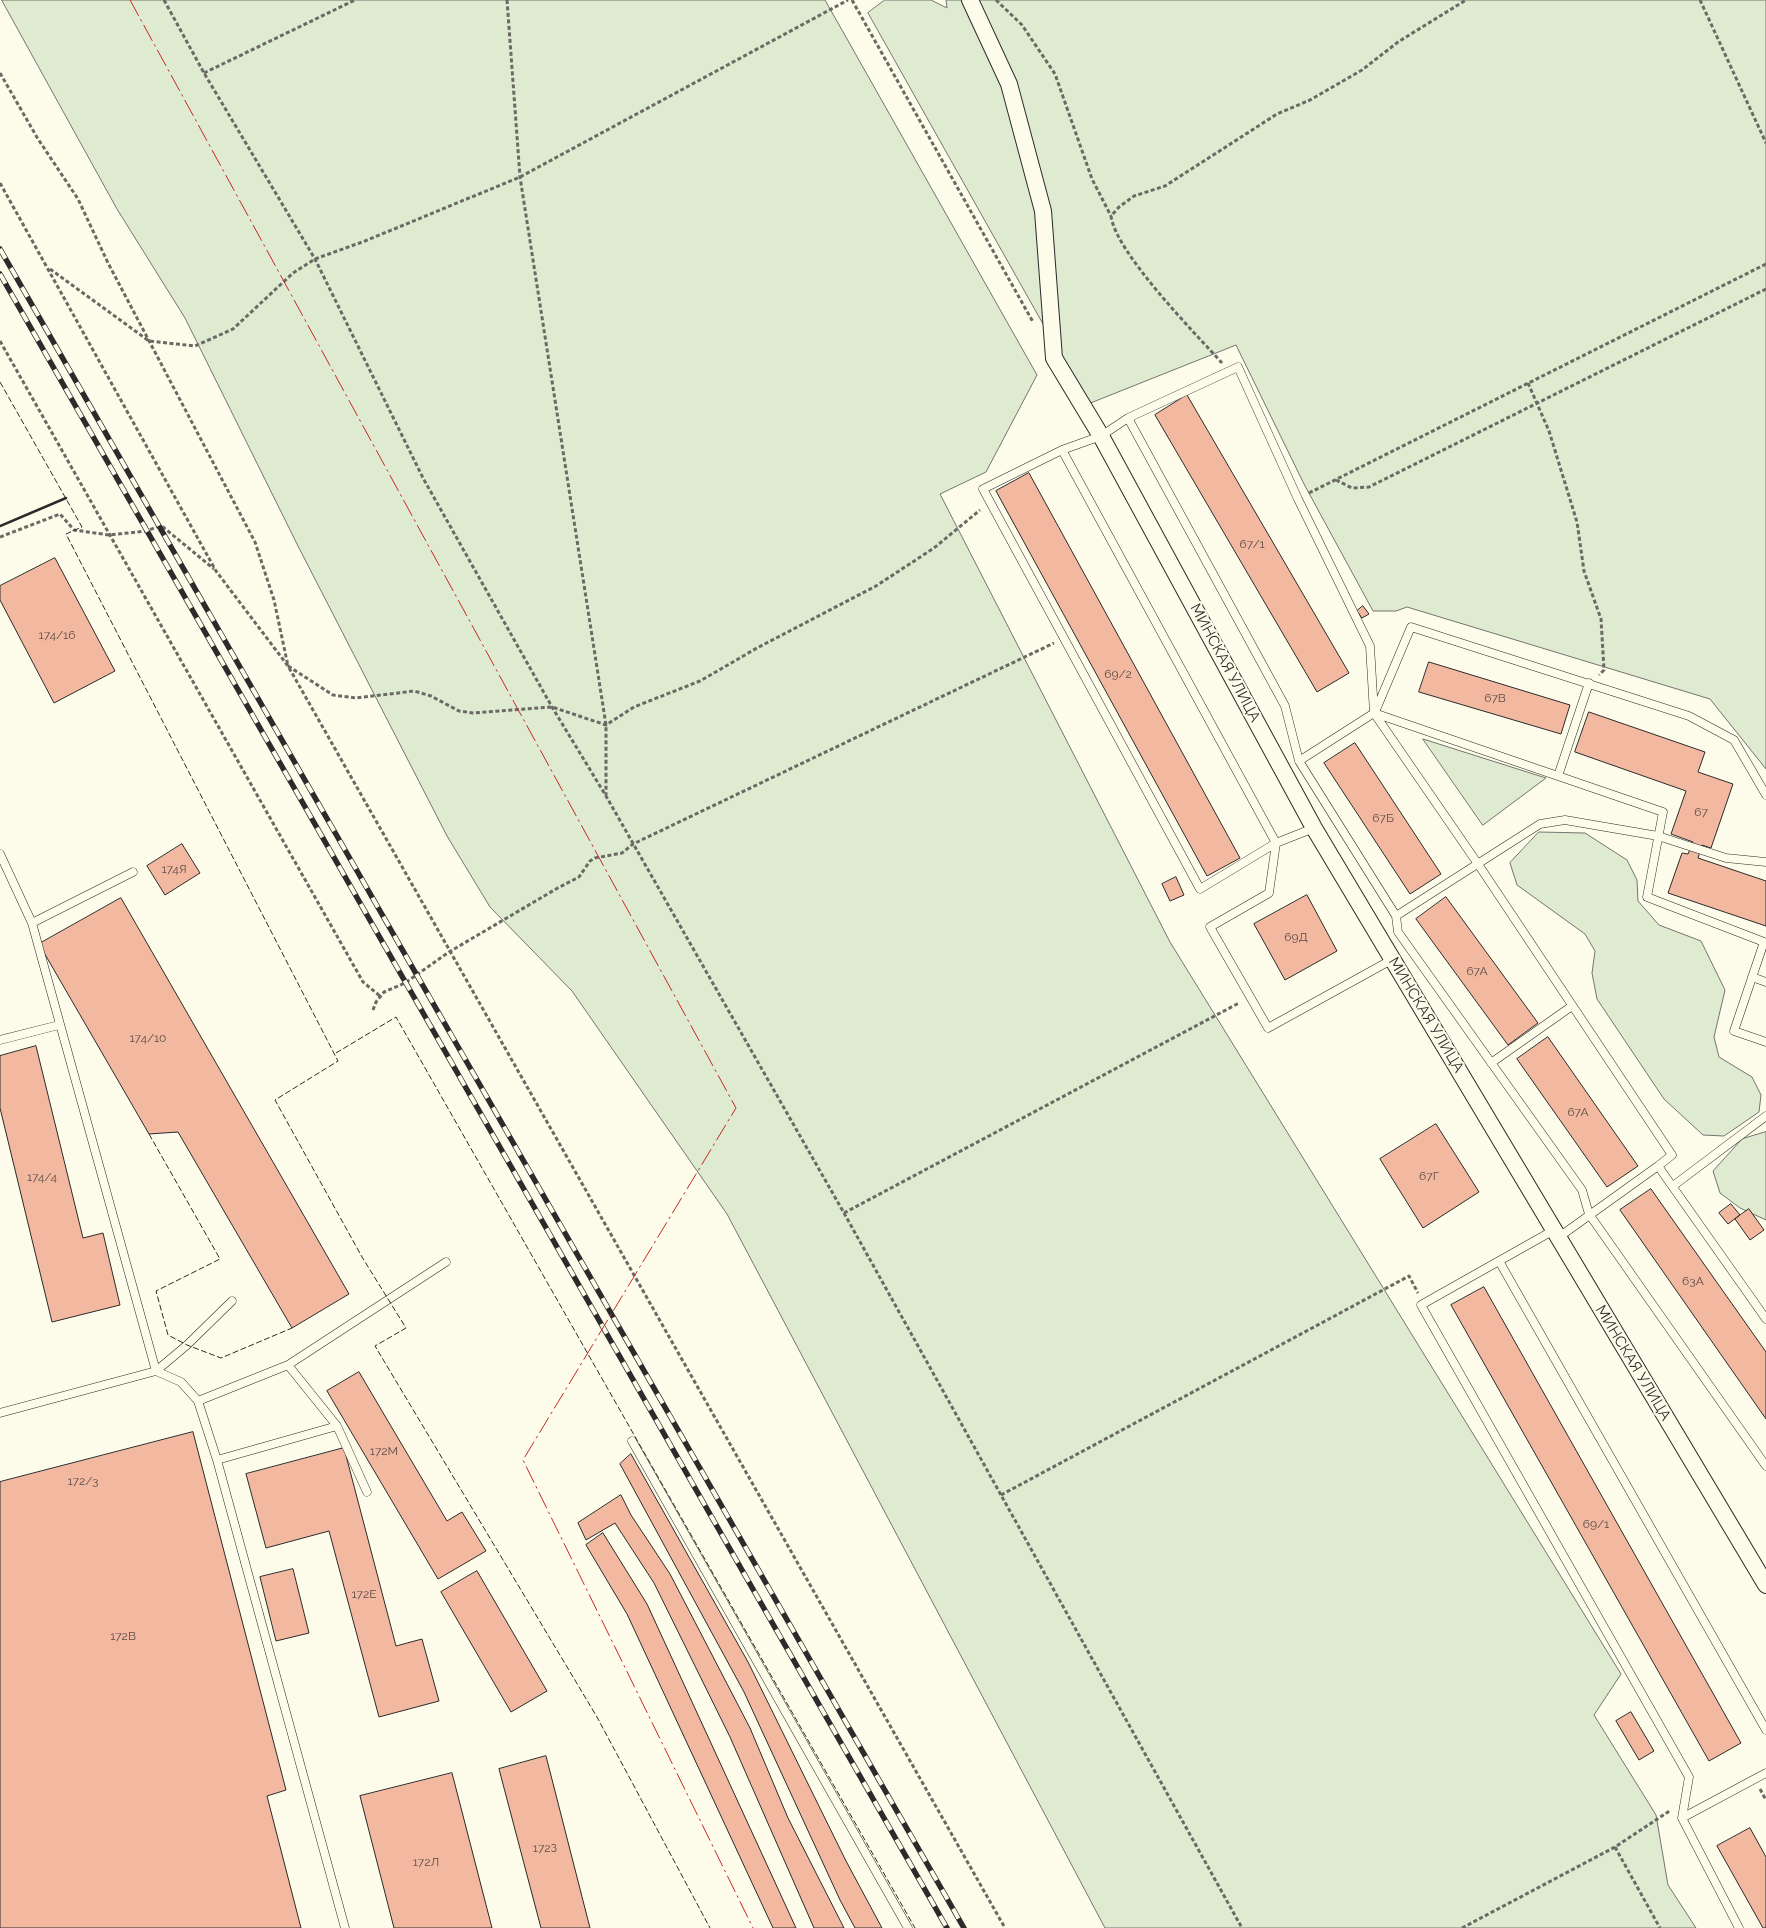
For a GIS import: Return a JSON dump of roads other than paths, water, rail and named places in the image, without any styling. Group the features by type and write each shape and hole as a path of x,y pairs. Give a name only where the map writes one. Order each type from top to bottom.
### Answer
{"street":[{"name":"МИНСКАЯ УЛИЦА","path":"970,0 1009,84 1044,211 1054,358 1102,436 1314,828 1766,1585"}],"lane":[{"path":"1314,828 1276,843 1200,889 983,489 1062,450 1102,436 1128,418 1238,367 1298,499 1370,646 1374,714 1478,864 1672,1155 1590,1214 1556,1234 1499,1261 1421,1306 1688,1777 1682,1818 1740,1928"},
{"path":"1128,418 1285,706 1299,761 1396,916 1398,932 1582,1190 1590,1214 1766,1466"},
{"path":"1062,450 1276,843 1269,893 1210,927 1268,1028 1392,959"},
{"path":"1299,761 1374,714 1411,627 1689,716 1734,740 1766,795"},
{"path":"1558,776 1589,683"},
{"path":"1374,714 1663,812 1647,897 1764,942 1734,1031 1766,1042"},
{"path":"1396,916 1540,824 1565,820 1658,836 1726,858 1766,862"},
{"path":"0,854 32,923 156,1371"},
{"path":"32,923 133,872"},
{"path":"1752,977 1766,982"},
{"path":"1491,1063 1572,1006"},
{"path":"0,1040 59,1025"},
{"path":"1673,1186 1766,1116"},
{"path":"1658,1166 1766,1319"},
{"path":"1499,1261 1766,1730"},
{"path":"198,1401 288,1365 446,1262"},
{"path":"0,1413 156,1371 187,1345 232,1301"},
{"path":"288,1365 337,1426 367,1492"},
{"path":"156,1371 181,1382 198,1401 217,1460 345,1928"},
{"path":"217,1460 337,1426"},
{"path":"632,1441 908,1928"},
{"path":"1682,1818 1766,1773"}],"railway":[{"path":"0,249 964,1928"},
{"path":"0,274 947,1928"}]}
